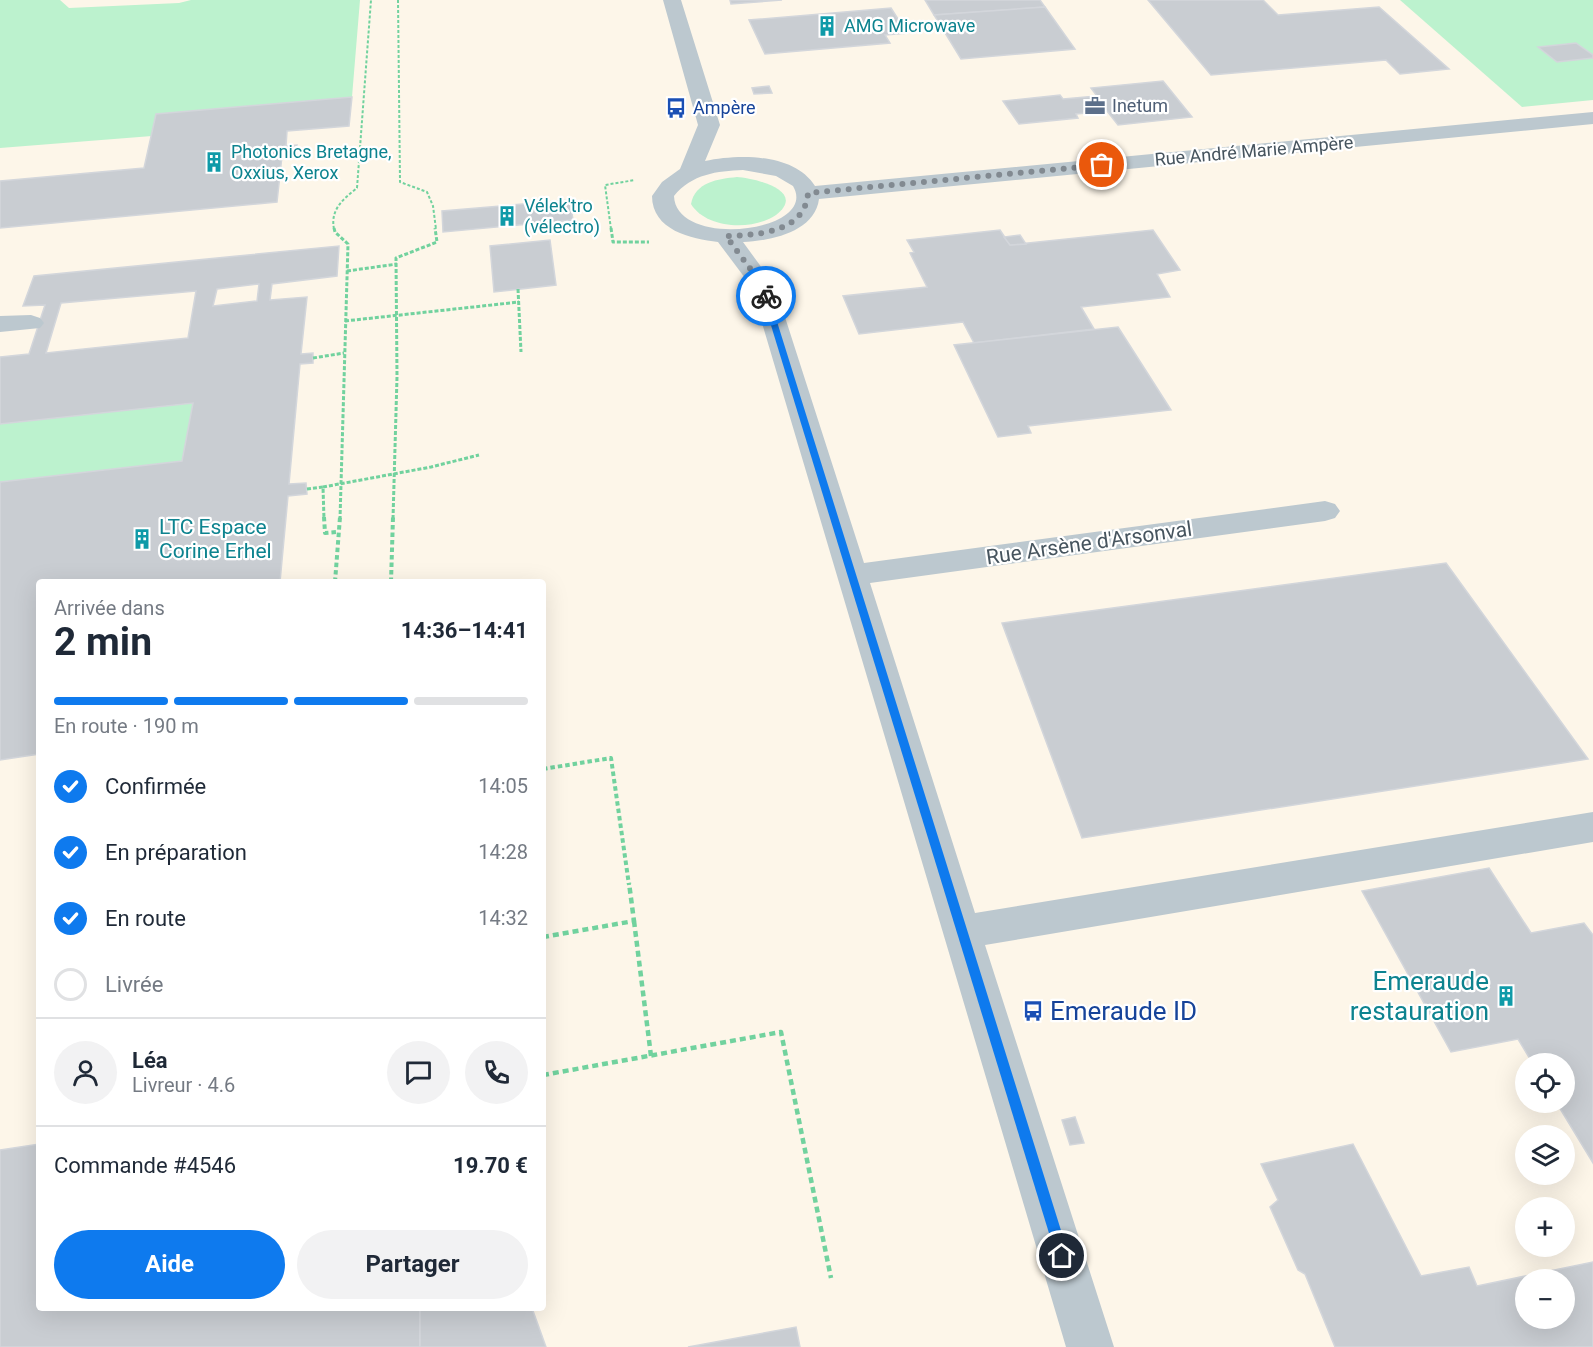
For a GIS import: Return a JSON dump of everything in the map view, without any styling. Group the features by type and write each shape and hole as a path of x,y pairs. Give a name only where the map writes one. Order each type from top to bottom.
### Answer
{"street":[{"path":"672,0 723,135 770,166 788,173 801,182 808,193 807,206 797,219 780,228 754,235 726,236 698,232 677,222 665,210 663,196 671,183 690,171 723,135"},
{"name":"Rue André Marie Ampère","path":"808,193 1593,118"},
{"path":"690,171 715,164 770,166"},
{"path":"763,286 780,228"},
{"path":"726,236 763,286 1090,1347"},
{"path":"0,324 31,323"},
{"name":"Rue Arsène d'Arsonval","path":"852,575 1325,511"},
{"path":"962,932 1593,827"}],"path":[{"path":"335,579 342,484 348,244 335,232 333,225 338,203 357,188 371,0"},
{"path":"391,579 396,258 437,242 433,206 427,192 400,182 398,0"},
{"path":"347,271 397,264"},
{"path":"518,289 521,352"},
{"path":"345,321 519,302"},
{"path":"313,358 344,353"},
{"path":"307,489 393,474 479,455"},
{"path":"323,487 325,533 337,532"},
{"path":"546,769 611,758 651,1056"},
{"path":"546,936 634,921"},
{"path":"546,1074 780,1032 831,1278"}],"shaded area":[{"path":"0,0 1593,0 1593,1347 0,1347"}],"green space":[{"path":"0,0 60,0 69,8 179,3 191,0 360,0 352,97 156,114 152,136 0,148"},
{"path":"1400,0 1593,0 1593,100 1522,107"},
{"path":"737,177 774,187 782,192 786,199 784,206 776,215 755,224 730,225 707,219 691,204 693,197 702,186"},
{"path":"193,403 182,461 0,482 0,424"}],"building":[{"path":"730,0 782,0 731,4"},
{"path":"925,0 1040,0 1045,7 934,15"},
{"path":"1148,0 1263,0 1278,15 1379,7 1449,69 1400,74 1386,60 1211,75"},
{"path":"1045,7 1075,49 961,59 934,15"},
{"name":"AMG Microwave","path":"891,8 907,33 885,35 890,43 765,54 749,20"},
{"path":"1576,43 1593,55 1593,58 1557,62 1538,47"},
{"name":"Inetum","path":"1163,81 1192,117 1118,125 1107,111 1076,114 1078,118 1019,124 1003,101 1060,95 1063,99 1097,96 1091,88"},
{"path":"769,86 772,93 754,94 752,88"},
{"name":"Photonics Bretagne, Oxxius, Xerox","path":"352,97 349,126 287,131 286,146 297,145 296,155 282,156 277,202 0,228 0,181 144,168 156,114"},
{"name":"Vélek'tro (vélectro)","path":"570,200 573,220 443,232 442,211"},
{"path":"1000,230 1010,245 1153,230 1180,270 1157,274 1170,297 1081,307 1094,329 974,343 963,322 859,334 843,296 927,287 910,253 914,252 907,240"},
{"path":"1020,235 1026,244 1010,245 1004,237"},
{"path":"550,240 556,285 494,292 490,246"},
{"name":"LTC Espace Corine Erhel","path":"339,246 337,276 272,284 270,300 307,297 301,354 313,353 313,363 300,364 289,484 306,483 307,494 288,496 280,579 36,579 36,754 0,760 0,482 182,461 193,403 0,424 0,357 29,354 45,305 23,306 34,276","holes":["259,284 257,301 213,306 217,289","196,291 188,338 46,353 61,303"]},
{"path":"1118,327 1171,410 1028,426 1031,433 998,437 954,345"},
{"path":"1446,563 1588,759 1082,838 1002,623"},
{"name":"Emeraude restauration","path":"1489,868 1531,933 1584,923 1593,935 1593,1163 1575,1133 1575,1125 1570,1125 1563,1113 1575,1113 1575,1053 1526,1053 1518,1039 1451,1052 1362,891"},
{"path":"1075,1117 1084,1143 1070,1145 1062,1120"},
{"path":"36,1144 36,1311 420,1311 420,1347 0,1347 0,1150"},
{"path":"1353,1144 1421,1276 1469,1267 1477,1286 1515,1278 1515,1329 1575,1329 1575,1269 1559,1269 1593,1262 1593,1347 1335,1347 1305,1274 1298,1270 1270,1207 1278,1200 1261,1164"},
{"path":"420,1311 533,1311 546,1347 420,1347"},
{"path":"796,1327 800,1347 688,1347"}],"way so far":[{"path":"766,296 763,286 726,236 754,235 780,228 797,219 807,206 808,193 1102,165"}],"place":[{"name":"AMG Microwave","path":"827,26"},
{"name":"Inetum","path":"1095,106"},
{"name":"Ampère","path":"676,108"},
{"name":"Photonics Bretagne, Oxxius, Xerox","path":"214,162"},
{"name":"Vélek'tro (vélectro)","path":"507,216"},
{"name":"LTC Espace Corine Erhel","path":"142,539"},
{"name":"Emeraude restauration","path":"1506,996"},
{"name":"Emeraude ID","path":"1033,1011"}],"route":[{"path":"766,296 1062,1256"}]}
